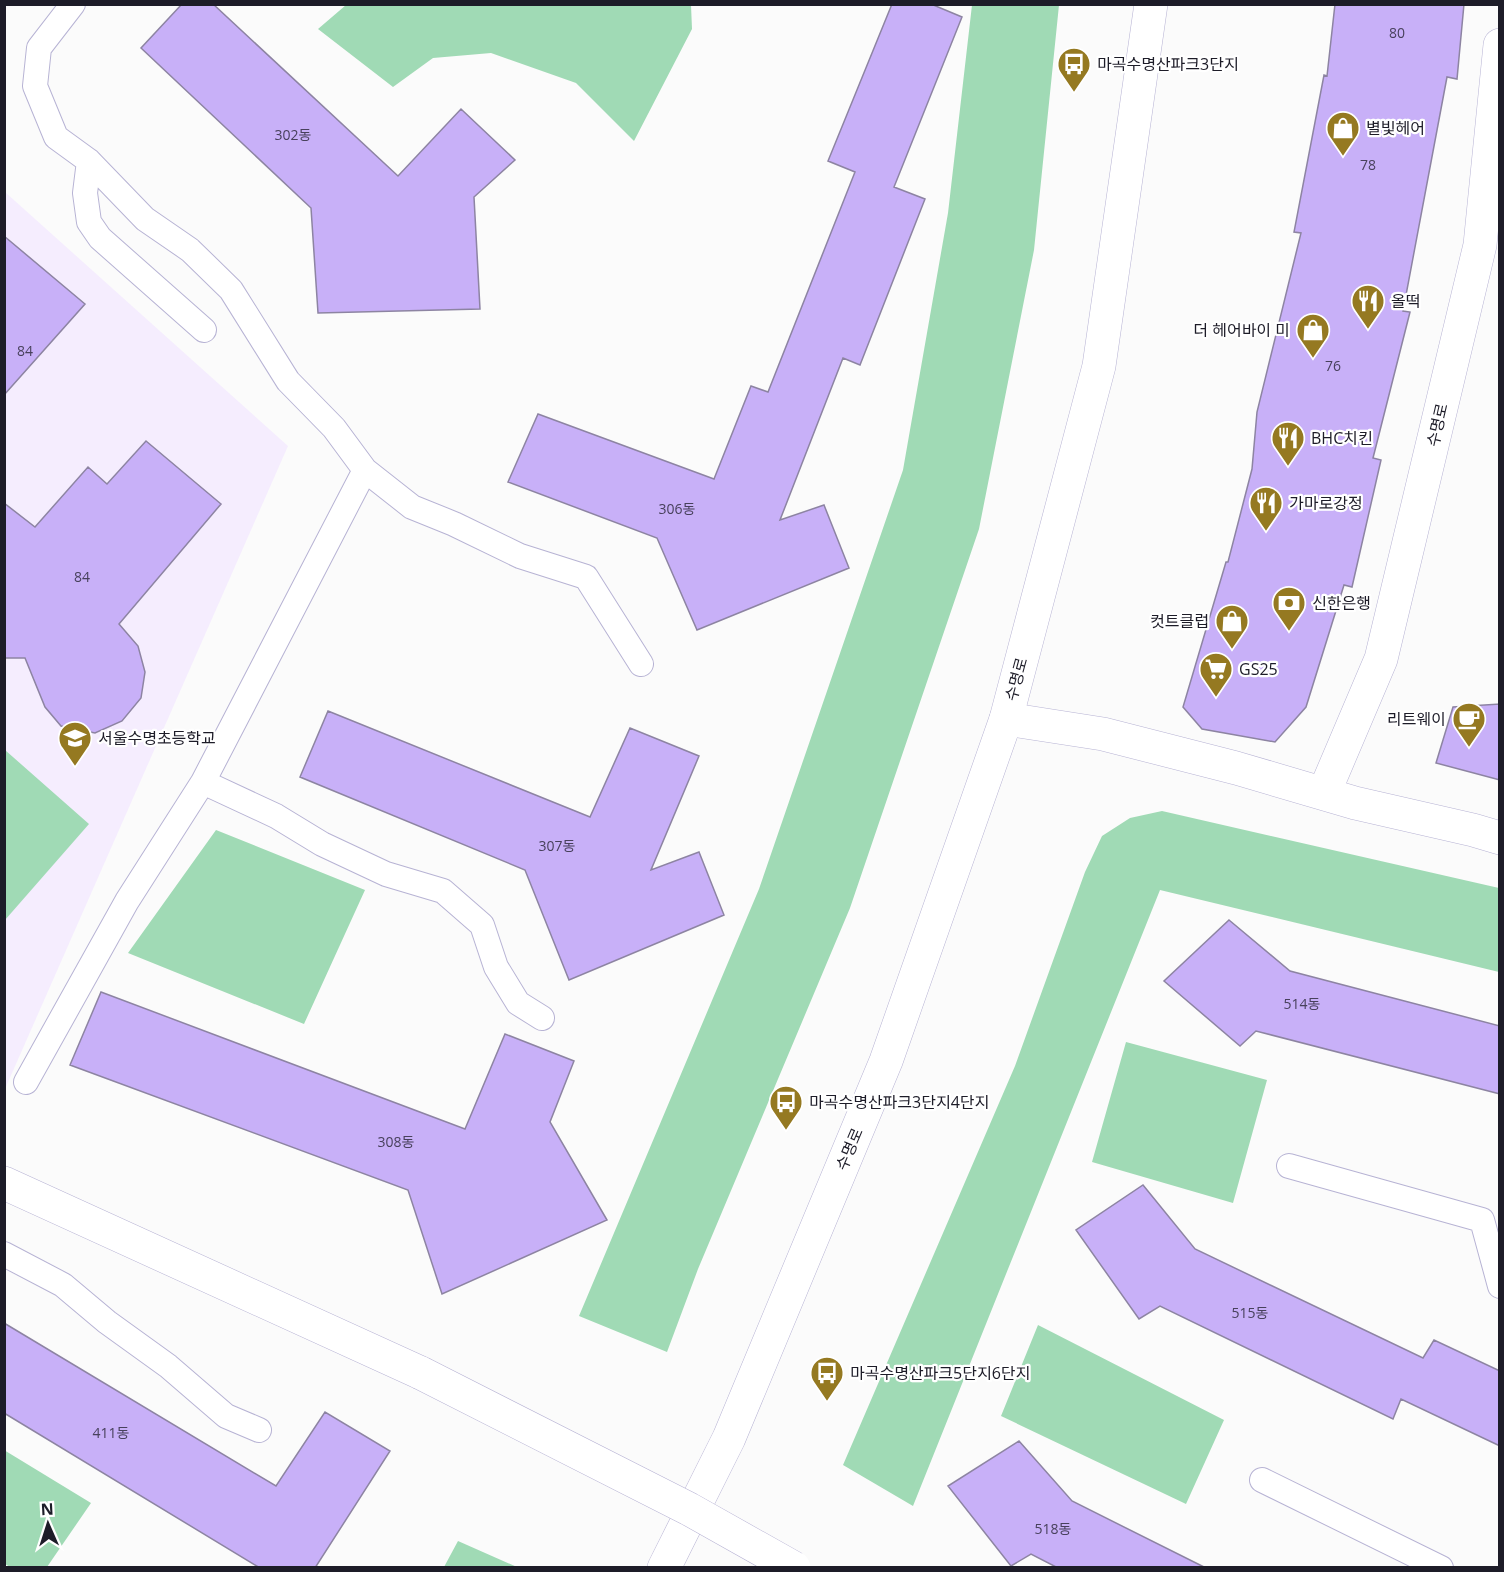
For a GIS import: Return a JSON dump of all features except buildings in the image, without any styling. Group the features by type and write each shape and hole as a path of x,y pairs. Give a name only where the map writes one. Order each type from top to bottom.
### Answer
{"street":[{"name":"수명로","path":"664,1568 729,1438 886,1061 1006,719 1099,366 1152,4"},
{"name":"수명로","path":"1324,794 1381,659 1480,245 1500,45"},
{"name":"수명로","path":"1006,719 1103,734 1236,768 1355,803 1500,838"},
{"path":"4,1183 421,1373 689,1509 794,1568"}],"lane":[{"path":"73,4 39,48 35,86 56,137 89,161 145,219 190,250 231,290 288,381 334,428 365,470 412,507 454,524 520,556 586,577 641,664"},
{"path":"89,161 85,193 89,222 100,238 204,330"},
{"path":"26,1082 127,901 202,782 365,470"},
{"path":"202,782 276,816 322,844 386,874 443,891 482,925 496,967 518,1003 542,1018"},
{"path":"1289,1166 1482,1220 1500,1286"},
{"path":"4,1254 63,1285 107,1322 168,1366 226,1416 259,1430"},
{"path":"1262,1480 1441,1568"}],"shaded area":[{"name":"서울수명초등학교","path":"5,192 288,446 5,1089"}],"green space":[{"path":"346,5 691,5 692,29 634,141 576,83 491,53 433,58 393,87 318,29"},
{"path":"972,5 1059,5 1034,250 979,529 850,908 698,1269 667,1352 579,1316 759,889 903,470 948,213"},
{"path":"5,750 89,824 5,920"},
{"path":"1162,811 1499,888 1499,972 1160,890 913,1506 843,1465 1015,1066 1085,872 1102,836 1130,818"},
{"path":"216,830 365,890 304,1024 128,953"},
{"path":"1126,1042 1267,1080 1233,1203 1092,1162"},
{"path":"1038,1325 1224,1420 1186,1504 1001,1416"},
{"path":"4,1450 91,1503 47,1567 10,1567 5,1564"},
{"path":"458,1541 517,1567 444,1567"}],"place":[{"name":"마곡수명산파크3단지","path":"1074,93"},
{"name":"별빛헤어","path":"1343,157"},
{"name":"올떡","path":"1368,330"},
{"name":"더 헤어바이 미","path":"1313,359"},
{"name":"BHC치킨","path":"1288,467"},
{"name":"가마로강정","path":"1266,532"},
{"name":"신한은행","path":"1289,632"},
{"name":"컷트클럽","path":"1232,650"},
{"name":"GS25","path":"1216,698"},
{"name":"리트웨이","path":"1469,748"},
{"name":"서울수명초등학교","path":"75,767"},
{"name":"마곡수명산파크3단지4단지","path":"786,1131"},
{"name":"마곡수명산파크5단지6단지","path":"827,1402"}]}
